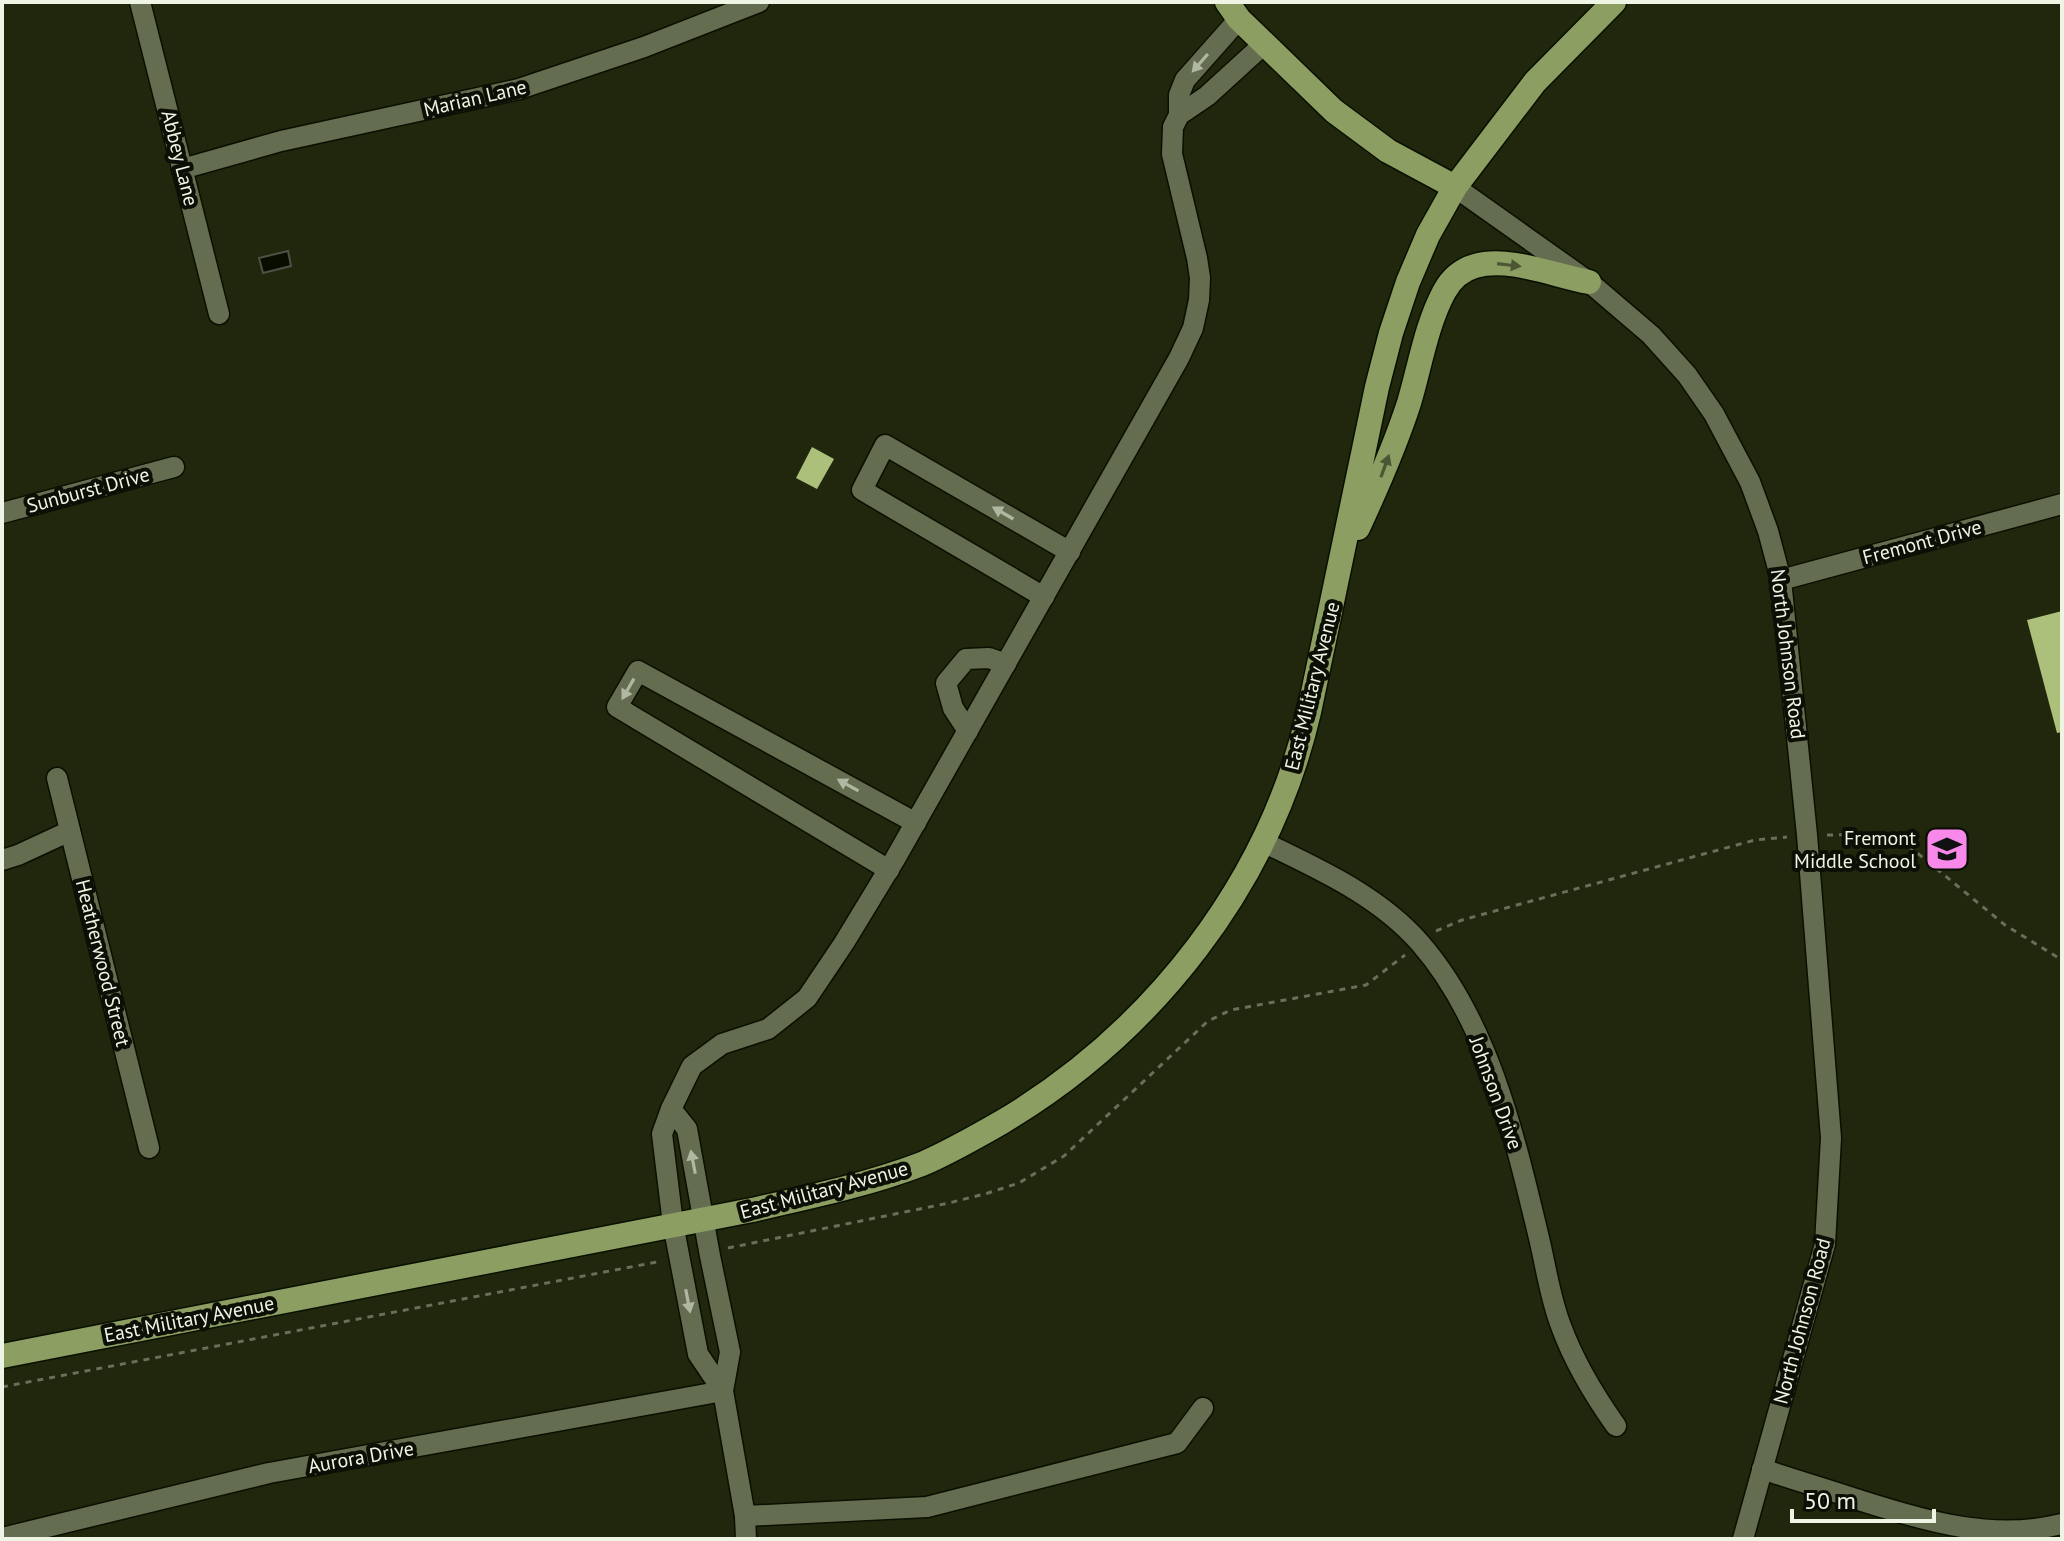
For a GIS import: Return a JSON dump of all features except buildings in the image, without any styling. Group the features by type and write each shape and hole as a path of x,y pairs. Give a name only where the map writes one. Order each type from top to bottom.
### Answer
{"main road":[{"name":"East Military Avenue","path":"2,1356 824,1194 896,1173 973,1139 1021,1111 1104,1049 1142,1013 1213,927 1241,884 1284,796 1304,734 1377,387 1391,333 1428,235 1455,187 1535,82 1614,2"},
{"name":"North Johnson Road","path":"1233,10 1264,44 1345,119 1388,151 1455,187"},
{"path":"1342,562 1379,483 1408,405 1437,307 1452,278 1475,266 1502,264 1589,282"}],"street":[{"name":"Abbey Lane","path":"140,2 219,314"},
{"name":"Marian Lane","path":"182,169 281,141 519,89 644,47 759,2"},
{"path":"723,1391 698,1354 673,1224 662,1134 671,1109 692,1066 722,1044 768,1029 807,998 889,870 1179,358 1193,328 1200,278 1172,154 1173,127 1179,115 1179,95 1185,80 1233,10"},
{"path":"1179,115 1207,96 1264,44"},
{"name":"North Johnson Road","path":"1455,187 1589,282 1669,353 1714,414 1750,482 1781,580 1806,821 1831,1138 1825,1244 1743,1539"},
{"path":"1044,597 862,490 885,445 1070,552"},
{"name":"Sunburst Drive","path":"2,513 174,467"},
{"name":"Fremont Drive","path":"1781,580 2062,504"},
{"path":"968,731 953,708 946,683 966,659 989,658 1006,664"},
{"path":"889,870 617,707 638,671 916,823"},
{"name":"Heatherwood Street","path":"57,778 149,1148"},
{"path":"2,860 70,831"},
{"name":"Johnson Drive","path":"1263,842 1336,878 1380,906 1419,942 1459,998 1493,1074 1524,1173 1560,1325 1590,1389 1616,1426"},
{"path":"671,1109 687,1129 730,1352 723,1391 745,1516 746,1539"},
{"name":"Aurora Drive","path":"2,1538 269,1473 723,1391"},
{"path":"745,1516 927,1507 1177,1443 1203,1408"},
{"path":"1762,1469 1952,1527 1999,1532 2039,1531 2062,1524"}],"shaded area":[{"path":"288,251 291,266 263,273 259,258"}],"place":[{"name":"Fremont Middle School","path":"1947,849"}]}
